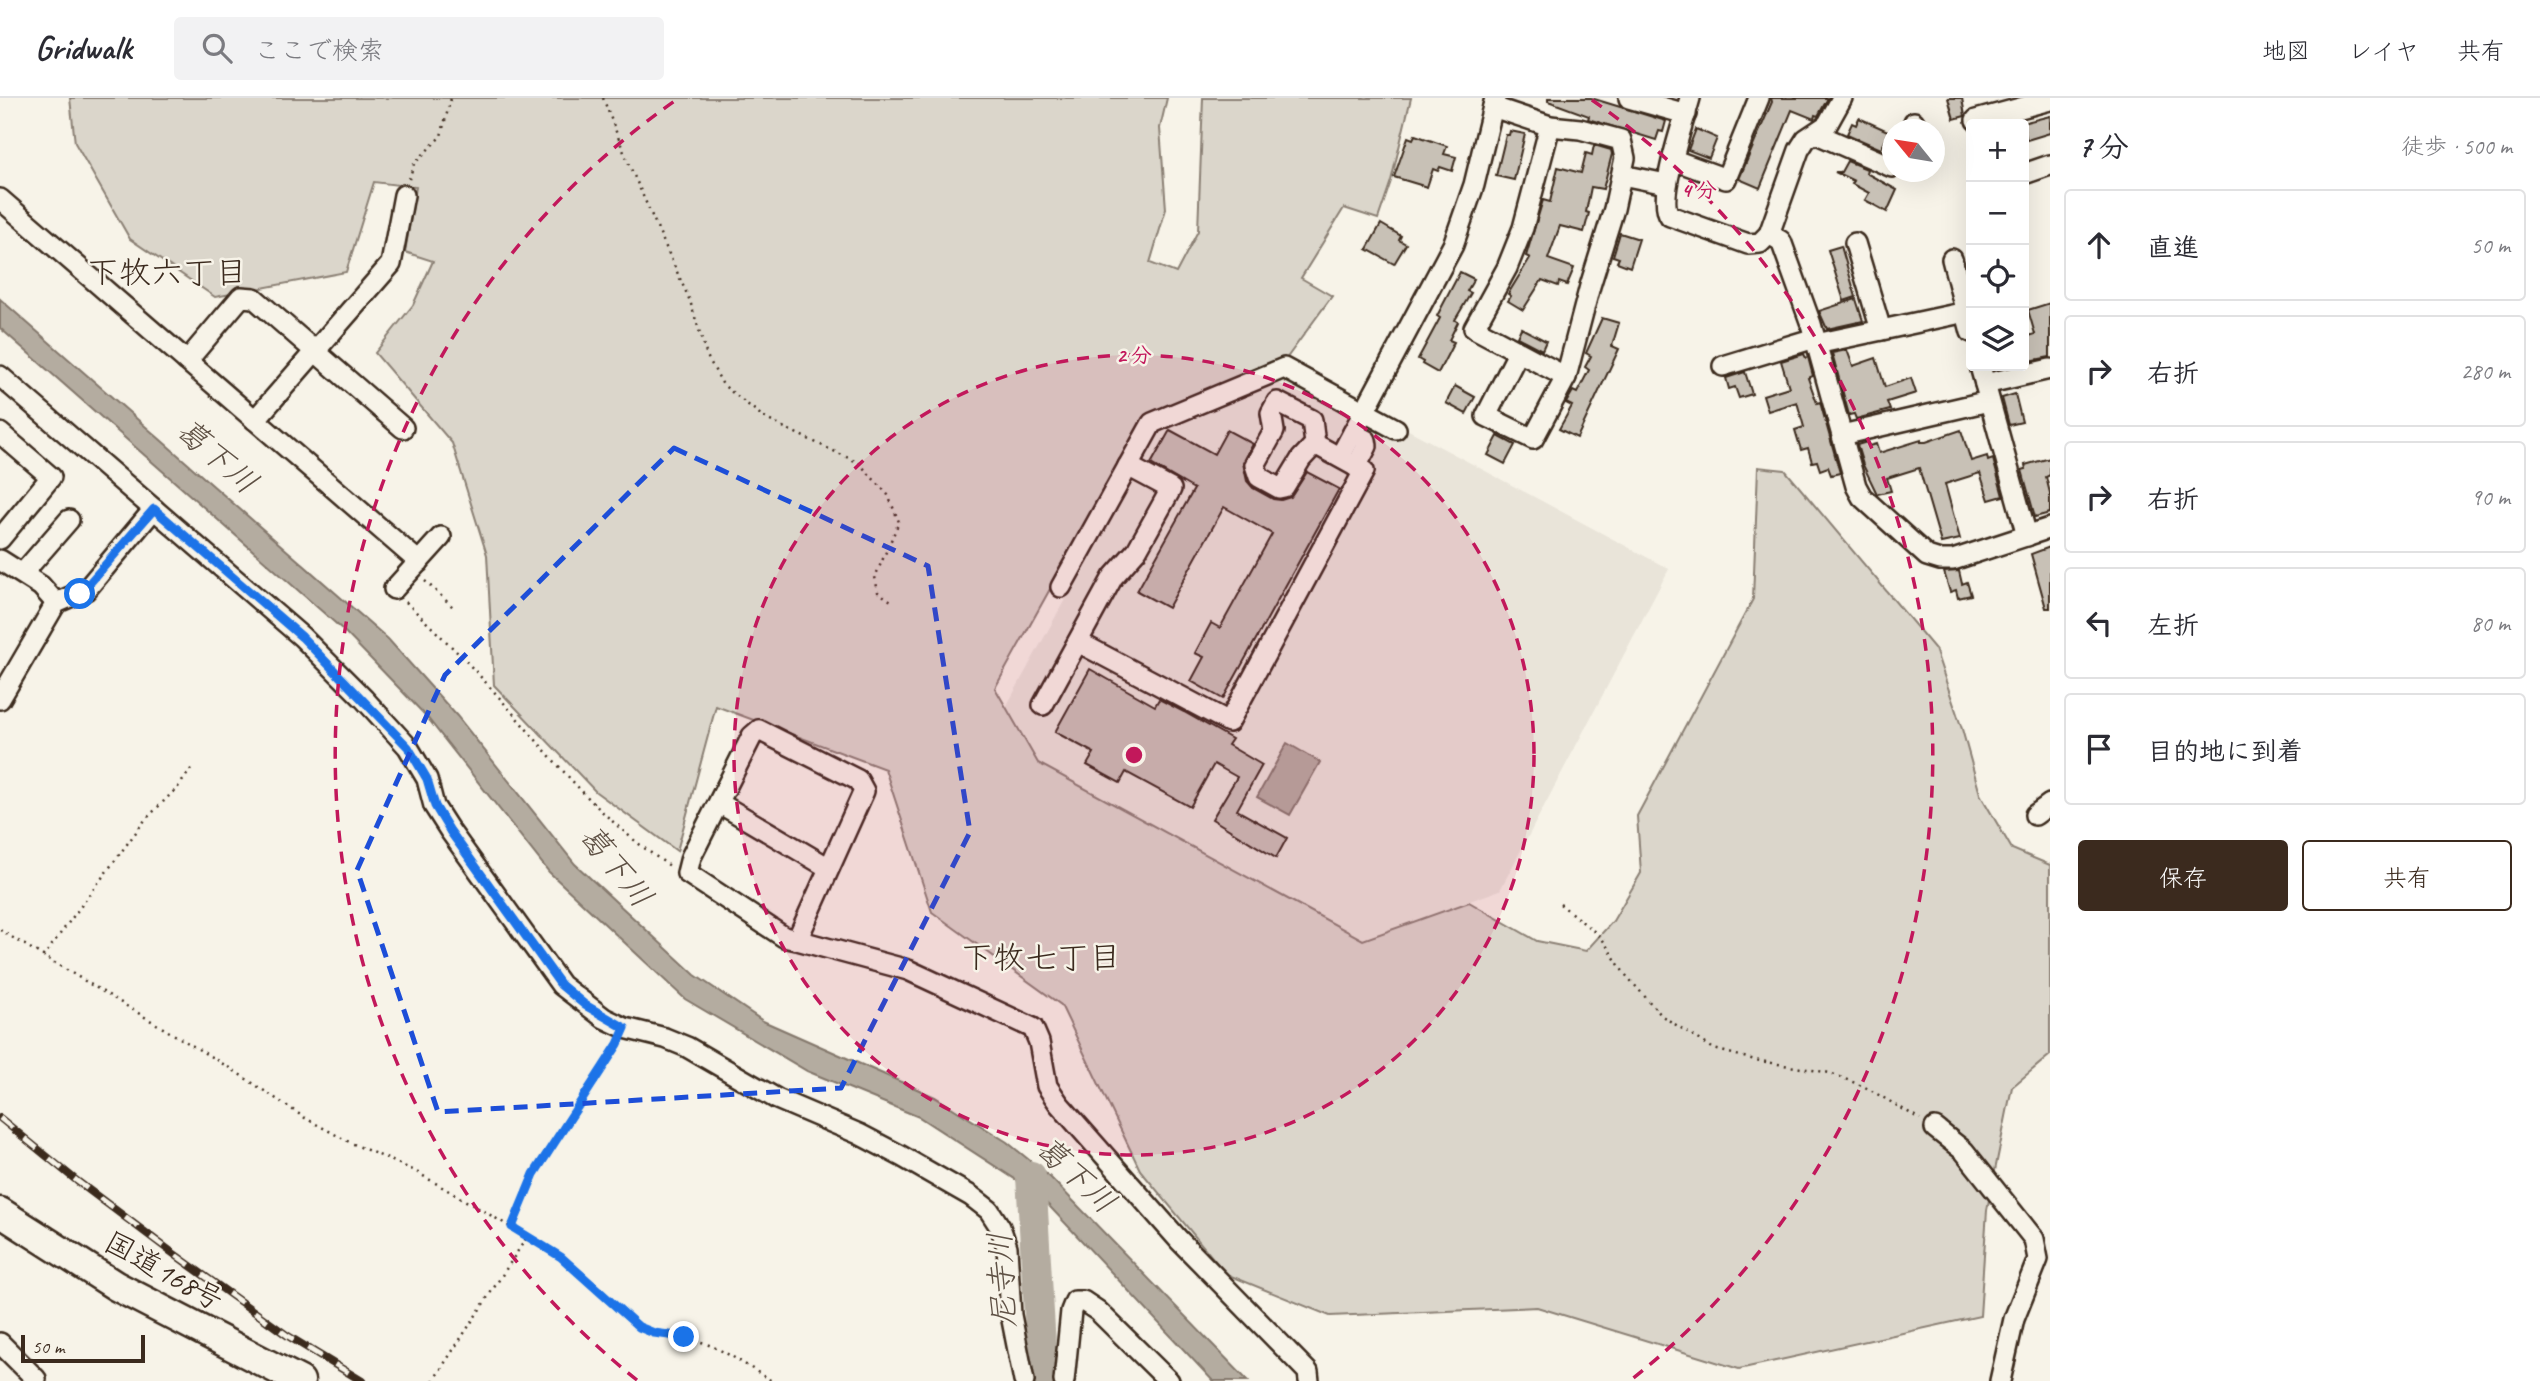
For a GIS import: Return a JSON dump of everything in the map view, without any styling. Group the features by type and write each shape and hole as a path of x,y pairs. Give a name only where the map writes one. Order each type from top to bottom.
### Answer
{"highway":[{"name":"国道168号","path":"0,1212 116,1286 290,1378"}],"street":[{"path":"1629,98 1688,106 1666,184 1666,211 1670,216 1748,244 1760,243 1769,234 1799,150 1806,139 1828,125 1842,98"},
{"path":"1674,160 1726,179 1759,98"},
{"path":"1980,119 2050,100"},
{"path":"1348,462 1353,433 1459,232 1474,185 1494,103 1550,126 1580,129 1621,140 1625,158 1614,209 1566,377 1533,439 1486,416 1518,353"},
{"path":"1550,126 1523,228 1507,268 1474,328 1566,377"},
{"path":"1817,134 1882,163"},
{"path":"2029,172 2050,165"},
{"path":"1622,175 1666,184"},
{"path":"255,420 391,264 404,195"},
{"path":"0,199 255,420 416,565"},
{"path":"1769,234 1781,240 1816,341 1862,497 1927,556 1940,560 1953,560 2050,528"},
{"path":"1855,243 1881,330"},
{"path":"1723,366 1816,341 1966,312 1952,259"},
{"path":"187,361 241,297 254,298 403,428"},
{"path":"1062,587 1152,423 1284,368 1396,429"},
{"path":"1842,435 1985,384 2050,369"},
{"path":"0,376 302,637 408,747 427,779 435,806 450,831 561,985 585,1005 625,1028 665,1038 687,1047 777,1099 859,1134 901,1156 971,1196 989,1210 1000,1227 1007,1247 1012,1315 1024,1381"},
{"path":"1985,384 2027,536"},
{"path":"0,433 51,477 0,539"},
{"path":"1078,642 1229,722 1364,471 1315,444"},
{"path":"1043,705 1113,578 1138,550 1171,489 1128,466"},
{"path":"0,699 56,603 86,590 154,509"},
{"path":"23,573 69,520"},
{"path":"394,589 442,537"},
{"path":"0,559 41,586 56,603"},
{"path":"797,940 864,792 858,780 759,730 752,736 691,857 687,873 784,937 908,970 1033,1028 1039,1042 1047,1086 1059,1104 1179,1240 1308,1371 1309,1381"},
{"path":"719,803 829,868"},
{"path":"1935,1128 1964,1151 2034,1239 2038,1259 2014,1319 2000,1381"},
{"path":"1064,1381 1071,1311 1075,1301 1083,1301 1098,1311 1169,1381"},
{"path":"0,1343 35,1381"}],"path":[{"path":"404,195 414,164 441,136 451,98"},
{"path":"603,98 626,160 690,301 707,356 723,385 766,419 859,463 888,495 899,522 875,577 878,592 894,603"},
{"path":"416,565 453,607"},
{"path":"394,589 477,673 596,807 625,835 669,865 687,873"},
{"path":"43,957 145,820 194,765"},
{"path":"1560,904 1601,937 1624,973 1662,1016 1714,1049 1755,1060 1830,1073 1865,1087 1935,1128"},
{"path":"0,930 233,1070 305,1118 351,1143 413,1170 561,1257 639,1327 654,1333 705,1343 772,1381"},
{"path":"512,1227 534,1174 618,1044 625,1028"},
{"path":"433,1381 527,1236"}],"highlighted area":[{"path":"674,448 928,566 970,832 841,1088 438,1112 357,870 445,675"}],"shaded area":[{"path":"70,98 1167,98 1160,128 1166,209 1150,263 1176,273 1198,231 1203,98 1411,98 1391,181 1378,219 1344,208 1301,278 1332,296 1286,359 1144,420 995,688 1038,763 1363,940 1469,902 1537,941 1586,951 1613,921 1641,873 1637,816 1753,599 1758,467 1785,470 1935,649 1980,794 2012,849 2050,865 2050,1055 2012,1087 1987,1210 1980,1316 1739,1369 1537,1307 1330,1316 1226,1274 1140,1170 1061,1005 932,912 885,769 716,706 677,851 596,792 494,685 487,555 452,443 375,353 413,305 433,261 405,252 416,187 374,182 346,272 215,297 130,239 75,143"},
{"path":"0,299 388,639 457,716 575,864 695,975 763,1021 935,1097 1007,1142 1050,1177 1248,1381 1213,1381 1038,1194 919,1117 807,1071 685,999 549,872 426,716 342,629 0,328"},
{"path":"1282,375 1401,426 1669,569 1500,890 1364,940 1038,763 1006,707 1158,430"},
{"path":"1287,743 1320,762 1290,815 1257,797"}],"building":[{"path":"1548,98 1591,98 1666,121 1663,132 1659,131 1656,140 1588,119 1589,116 1548,101"},
{"path":"1771,98 1828,98 1814,119 1792,110 1760,188 1739,179 1772,102"},
{"path":"1948,98 1962,98 1965,116 1954,119"},
{"path":"2050,116 2050,133 2029,139 2029,121"},
{"path":"1859,118 1882,128 1881,149 1847,134 1852,123 1856,125"},
{"path":"1696,129 1717,138 1709,158 1688,150"},
{"path":"1510,131 1525,134 1514,180 1496,176 1506,135 1509,135"},
{"path":"1415,135 1447,146 1444,154 1456,157 1452,171 1440,167 1438,171 1433,169 1427,187 1394,177 1408,137 1413,139"},
{"path":"1594,145 1611,150 1612,154 1603,189 1591,187 1584,232 1560,226 1548,259 1574,268 1567,285 1559,282 1558,286 1542,280 1523,310 1508,301 1511,296 1508,294 1530,258 1526,256 1543,200 1550,202 1558,167 1581,173 1586,153 1592,155"},
{"path":"1847,161 1867,169 1866,173 1897,190 1887,212 1865,200 1869,193 1852,184 1854,181 1835,172 1841,172"},
{"path":"1381,224 1401,236 1399,240 1406,244 1394,264 1367,249"},
{"path":"1620,233 1639,239 1630,267 1617,262 1619,258 1613,256"},
{"path":"1841,246 1856,297 1844,301 1828,250"},
{"path":"1460,272 1474,279 1467,291 1471,293 1455,320 1458,322 1449,340 1454,342 1438,373 1418,359"},
{"path":"1856,299 1863,321 1827,329 1819,311"},
{"path":"2050,303 2050,357 2029,361 2029,336 2035,334 2029,310"},
{"path":"1602,318 1619,323 1612,346 1619,349 1577,438 1559,429 1572,406 1566,403 1573,391 1577,393 1589,370 1585,367 1591,356 1586,353"},
{"path":"1521,328 1546,341 1542,350 1517,337"},
{"path":"1847,350 1853,366 1876,358 1885,387 1911,378 1916,393 1887,402 1890,410 1856,419 1854,414 1849,415 1832,353"},
{"path":"1804,354 1808,357 1813,376 1808,378 1817,403 1820,402 1840,473 1831,475 1828,467 1820,470 1817,461 1812,462 1808,448 1801,450 1795,430 1804,427 1797,402 1768,411 1763,395 1789,387 1781,361"},
{"path":"1745,372 1752,394 1739,398 1735,387 1729,389 1726,378"},
{"path":"1455,386 1475,397 1466,414 1446,403"},
{"path":"2015,394 2022,422 2009,425 2002,398"},
{"path":"1170,430 1214,454 1227,430 1253,444 1243,463 1247,481 1253,488 1273,499 1291,497 1307,472 1339,489 1223,699 1191,681 1204,657 1195,653 1211,623 1220,628 1272,534 1224,507 1168,608 1137,591 1194,489 1151,464"},
{"path":"1961,430 1971,461 1987,456 1988,461 1993,459 2003,496 1989,500 1980,473 1945,484 1960,539 1941,543 1919,468 1887,478 1891,491 1877,494 1857,445 1867,442 1869,446 1876,444 1879,453 1921,440 1926,442"},
{"path":"1498,436 1515,445 1505,464 1488,455"},
{"path":"2050,458 2050,475 2046,477 2050,493 2050,513 2035,517 2022,470 2026,469 2025,465"},
{"path":"2050,547 2050,608 2046,608 2031,554"},
{"path":"1959,571 1962,584 1967,582 1971,595 1958,598 1956,590 1950,592 1944,572"},
{"path":"1090,669 1155,706 1159,699 1184,712 1232,739 1228,745 1262,765 1237,810 1287,838 1276,858 1212,819 1237,777 1214,764 1190,807 1126,772 1120,783 1087,765 1094,753 1055,732"}],"waterway":[{"name":"尼寺川","path":"1031,1176 1043,1381"}],"railway":[{"path":"0,1118 77,1181 170,1251 288,1336 362,1381"}],"district":[{"name":"下牧六丁目","path":"167,272"},
{"name":"下牧七丁目","path":"1041,957"}],"route":[{"path":"80,594 154,509 302,637 408,747 427,779 435,806 450,831 561,985 604,1018 625,1028 618,1044 534,1174 512,1227 561,1257 639,1327 654,1333 684,1337"}],"water label":[{"name":"葛下川","path":"217,456"},
{"name":"葛下川","path":"616,866"},
{"name":"葛下川","path":"1076,1175"}]}
